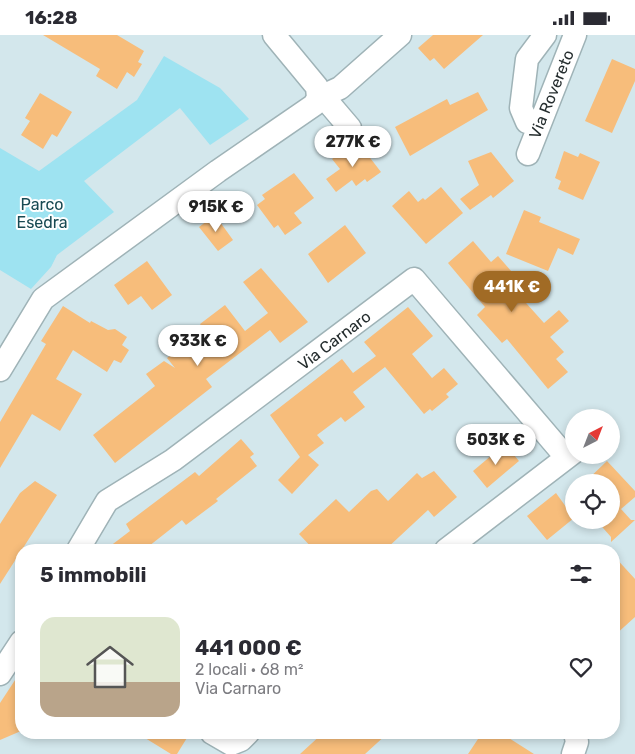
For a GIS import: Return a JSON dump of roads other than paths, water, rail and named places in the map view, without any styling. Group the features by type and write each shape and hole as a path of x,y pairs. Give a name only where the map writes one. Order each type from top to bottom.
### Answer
{"street":[{"path":"274,35 317,87 316,102"},
{"path":"0,370 43,299 128,223 212,163 340,87 400,35"},
{"path":"539,126 528,122 521,108 527,59 544,35"},
{"name":"Via Rovereto","path":"528,154 575,35"},
{"path":"316,102 327,101 350,128"},
{"name":"Via Carnaro","path":"82,544 107,501 173,460 414,279 565,449"},
{"path":"454,544 565,459"},
{"path":"0,673 15,651"},
{"path":"215,742 231,743 243,739"},
{"path":"573,754 576,739"}],"park label":[{"name":"Parco Esedra","path":"42,213"}]}
